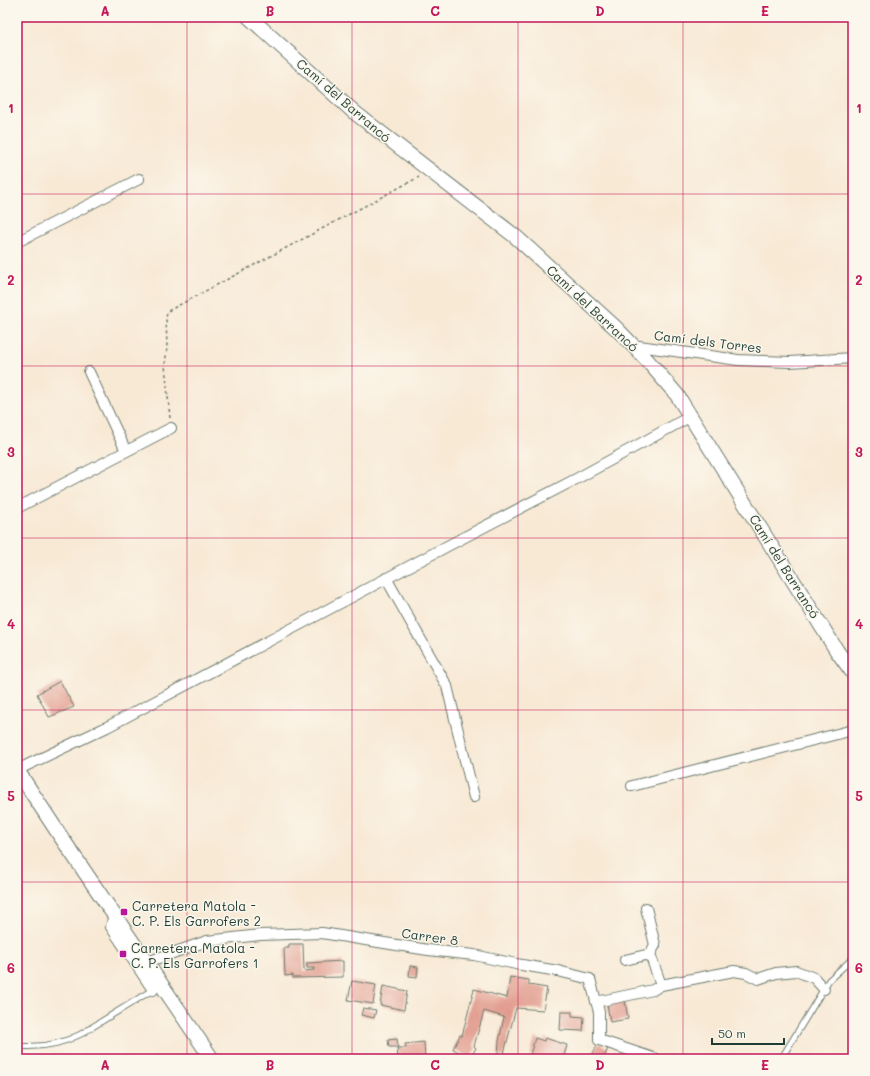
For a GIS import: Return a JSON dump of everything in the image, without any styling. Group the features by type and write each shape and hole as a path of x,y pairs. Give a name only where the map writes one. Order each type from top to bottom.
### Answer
{"street":[{"name":"Camí del Barrancó","path":"249,17 354,112 516,237 647,360 677,395 691,416 837,651 853,673"},
{"path":"17,242 139,179"},
{"name":"Camí dels Torres","path":"632,345 738,360 790,362 853,358"},
{"path":"89,372 126,451"},
{"path":"157,987 147,962 17,770 107,727 386,578 578,478 691,416"},
{"path":"17,508 171,428"},
{"path":"386,578 447,686 474,797"},
{"path":"632,786 853,730"},
{"path":"625,960 650,954 655,945 646,908"},
{"path":"114,915 111,927 212,1059"},
{"name":"Carrer 8","path":"147,962 207,941 260,935 322,933 428,950 474,955 558,971 590,979 599,1012 599,1040 656,1059"},
{"path":"650,954 661,985"},
{"path":"596,1002 653,990 661,985 734,970 746,973 758,979 796,971 814,978 824,989"}],"lane":[{"path":"781,1059 828,980 853,958"},
{"path":"17,1046 39,1047 68,1041 157,987"}],"path":[{"path":"171,428 164,365 167,348 166,317 168,311 431,171"}],"building":[{"path":"60,681 74,707 49,717 37,694"},
{"path":"289,944 303,944 304,971 314,970 314,968 307,968 307,963 343,961 343,977 293,978 293,975 285,976 284,948 289,948"},
{"path":"410,966 418,967 417,977 409,976"},
{"path":"510,977 529,980 529,985 547,988 543,1010 516,1008 503,1057 498,1055 504,1017 484,1011 474,1046 476,1048 470,1058 453,1049 460,1035 462,1036 474,989 507,998"},
{"path":"352,981 376,985 373,1004 348,1000"},
{"path":"383,986 407,991 404,1010 380,1005"},
{"path":"625,1001 628,1019 610,1022 607,1004"},
{"path":"363,1008 376,1010 374,1018 361,1015"},
{"path":"561,1012 572,1012 572,1016 584,1017 583,1031 560,1030"},
{"path":"535,1038 544,1041 545,1038 567,1045 563,1059 543,1059 530,1055"},
{"path":"397,1039 398,1047 389,1047 388,1040"},
{"path":"424,1042 425,1059 398,1059 397,1048 406,1048 405,1044"},
{"path":"598,1043 608,1048 604,1058 600,1056 598,1059 592,1059 592,1056"}],"place":[{"name":"Carretera Matola - C. P. Els Garrofers 2","path":"124,912"},
{"name":"Carretera Matola - C. P. Els Garrofers 1","path":"123,954"}]}
